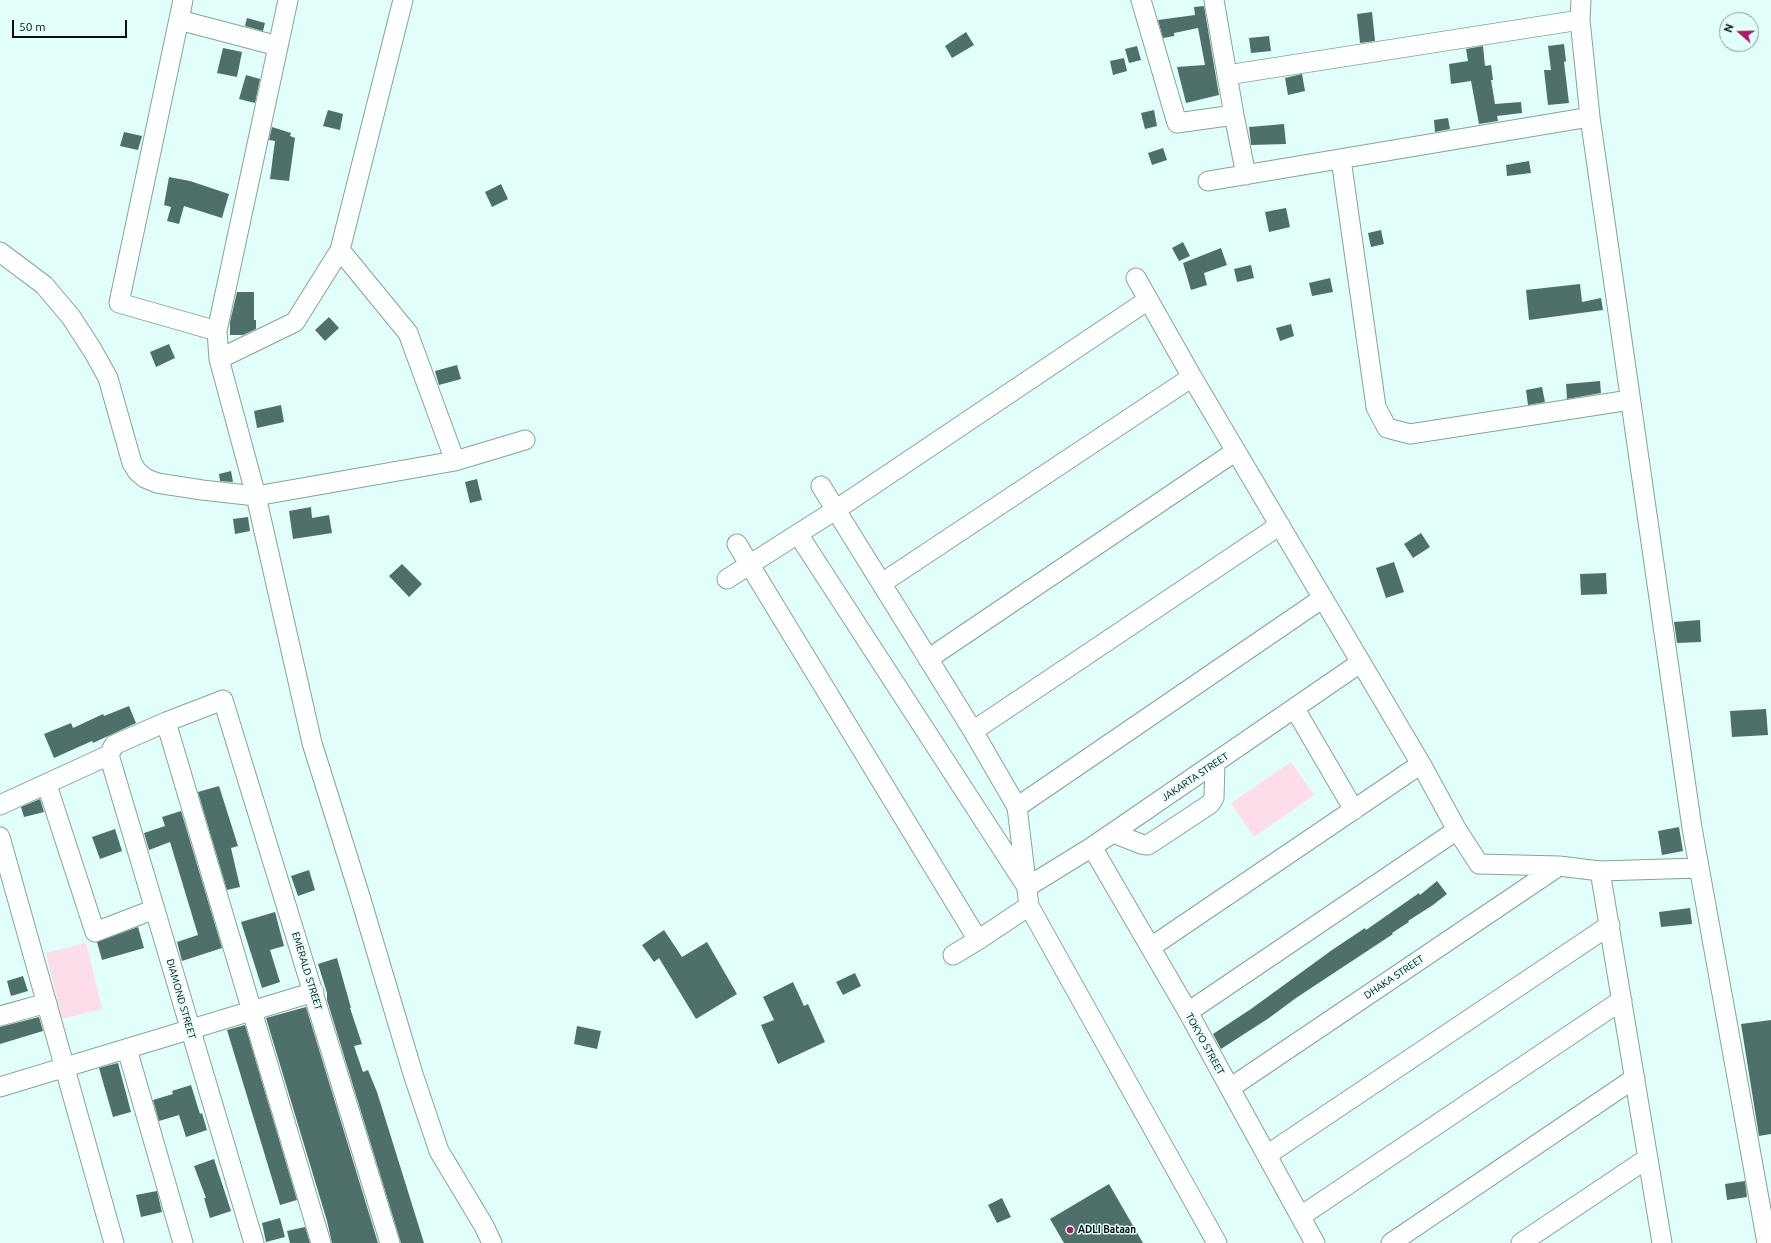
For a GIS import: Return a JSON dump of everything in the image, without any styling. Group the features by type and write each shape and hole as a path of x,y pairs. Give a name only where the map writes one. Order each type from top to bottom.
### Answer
{"street":[{"path":"184,0 119,303 217,331"},
{"path":"288,0 217,331 219,359 256,496 312,743 413,1074 439,1151 484,1226 492,1243"},
{"path":"219,359 294,322 340,250 403,0"},
{"path":"1141,0 1177,123 1234,115"},
{"path":"1214,0 1246,175"},
{"path":"1581,0 1580,20 1590,117 1699,868 1767,1243"},
{"path":"179,20 278,46"},
{"path":"1227,75 1580,20"},
{"path":"1208,181 1590,117"},
{"path":"1341,159 1376,407 1386,428 1410,434 1630,400"},
{"path":"340,250 408,333 455,461"},
{"path":"0,252 21,266 44,285 71,317 108,378 132,463 137,471 145,478 157,484 256,496 455,461 525,440"},
{"path":"1136,278 1192,377 1421,764 1457,830 1479,864 1559,866 1600,871 1699,868"},
{"path":"727,579 837,509 1148,300"},
{"path":"882,583 1192,377"},
{"path":"928,659 1236,451"},
{"path":"821,486 837,509 973,731 1017,807 1029,906 1218,1243"},
{"path":"973,731 1280,525"},
{"path":"798,534 1027,887"},
{"path":"737,544 978,940"},
{"path":"1017,807 1323,598"},
{"name":"JAKARTA STREET","path":"1027,887 1092,847 1296,709 1360,663"},
{"name":"EMERALD STREET","path":"166,722 223,700 390,1243"},
{"path":"1296,709 1354,810"},
{"path":"0,805 109,755 114,745 166,722 321,1243"},
{"name":"DIAMOND STREET","path":"109,755 254,1243"},
{"path":"1113,832 1141,844 1148,845 1210,804 1214,798 1215,763"},
{"path":"1151,947 1421,764"},
{"path":"47,784 95,932 155,909"},
{"path":"1188,1012 1457,830"},
{"path":"0,837 114,1243"},
{"name":"TOKYO STREET","path":"1092,847 1188,1012 1315,1243"},
{"name":"DHAKA STREET","path":"1230,1088 1559,866"},
{"path":"1600,871 1636,1078 1648,1158 1656,1240"},
{"path":"953,954 978,940 1029,906"},
{"path":"1267,1155 1610,925"},
{"path":"0,1087 314,992"},
{"path":"1300,1216 1622,1000"},
{"path":"0,1016 47,1003"},
{"path":"126,1049 183,1243"},
{"path":"1390,1243 1636,1078"},
{"path":"1521,1243 1648,1158"}],"shaded area":[{"path":"1291,762 1314,795 1254,837 1231,803"},
{"path":"86,943 102,1009 62,1019 46,953"}],"building":[{"path":"1204,6 1219,95 1186,103 1177,67 1205,65 1198,28 1174,33 1174,36 1163,38 1158,20 1195,15 1194,7"},
{"path":"1372,12 1375,41 1360,43 1357,14"},
{"path":"247,18 265,23 263,31 245,26"},
{"path":"966,32 974,45 952,58 945,46"},
{"path":"1269,36 1271,51 1251,53 1249,38"},
{"path":"1564,44 1566,61 1564,62 1569,103 1548,105 1544,70 1551,70 1548,46"},
{"path":"1137,46 1141,60 1129,63 1125,49"},
{"path":"1483,46 1485,66 1491,65 1493,80 1491,80 1495,104 1521,102 1522,113 1497,116 1498,121 1479,124 1471,81 1451,84 1449,64 1468,61 1466,49"},
{"path":"223,48 242,52 237,77 217,73"},
{"path":"1124,58 1127,71 1113,75 1110,61"},
{"path":"1302,74 1305,91 1288,95 1285,78"},
{"path":"246,75 260,79 255,103 239,99"},
{"path":"328,110 343,114 340,130 323,126"},
{"path":"1154,110 1157,126 1145,129 1141,113"},
{"path":"1448,118 1450,129 1435,132 1434,120"},
{"path":"1284,124 1286,144 1251,145 1249,127"},
{"path":"272,127 291,133 290,136 295,138 289,181 270,179 275,141 269,140"},
{"path":"124,132 142,136 138,150 120,146"},
{"path":"1163,148 1167,160 1152,165 1148,153"},
{"path":"1529,161 1531,173 1507,176 1506,165"},
{"path":"169,177 190,181 229,194 222,218 184,206 179,224 167,221 171,207 164,205"},
{"path":"501,184 508,199 492,207 485,192"},
{"path":"1286,208 1290,227 1269,232 1265,212"},
{"path":"1381,230 1384,244 1371,247 1368,233"},
{"path":"1183,242 1190,256 1179,261 1172,248"},
{"path":"1221,248 1227,265 1204,273 1207,285 1191,290 1183,263"},
{"path":"1251,265 1254,278 1237,282 1234,269"},
{"path":"1330,278 1333,292 1312,296 1309,283"},
{"path":"1580,284 1582,302 1601,298 1603,310 1529,320 1526,290"},
{"path":"237,292 254,292 254,320 256,320 256,329 243,335 230,335 230,322"},
{"path":"329,317 339,328 325,341 315,330"},
{"path":"1291,324 1294,336 1280,341 1276,328"},
{"path":"169,344 175,358 156,367 150,352"},
{"path":"457,365 461,379 439,385 435,371"},
{"path":"1600,381 1601,393 1567,399 1566,384"},
{"path":"1542,387 1545,402 1528,405 1526,390"},
{"path":"281,405 284,422 257,428 254,411"},
{"path":"231,471 233,482 220,481 219,474"},
{"path":"477,479 482,500 470,503 465,482"},
{"path":"311,507 312,518 329,515 332,533 293,539 289,511"},
{"path":"248,517 250,531 235,534 233,519"},
{"path":"1421,533 1430,547 1413,558 1404,544"},
{"path":"1394,562 1404,592 1386,598 1376,568"},
{"path":"402,564 422,584 409,597 389,576"},
{"path":"1606,573 1607,594 1581,595 1580,574"},
{"path":"1700,620 1701,642 1677,643 1674,622"},
{"path":"129,706 136,723 93,743 92,741 54,758 44,734 71,723 73,728 103,714 104,716"},
{"path":"1766,709 1768,735 1732,737 1730,711"},
{"path":"219,786 238,846 231,848 240,887 227,890 198,792"},
{"path":"40,799 44,812 24,817 21,807"},
{"path":"181,811 222,948 182,961 177,942 198,935 170,842 149,850 144,833 165,826 162,817"},
{"path":"1679,827 1683,851 1662,855 1658,831"},
{"path":"115,829 122,851 100,859 92,837"},
{"path":"309,870 315,890 298,896 291,876"},
{"path":"1437,881 1447,894 1433,905 1408,921 1409,922 1392,933 1393,934 1221,1049 1213,1034 1251,1009 1332,950 1365,928 1366,930 1419,893 1420,895"},
{"path":"1690,908 1692,924 1661,927 1659,912"},
{"path":"275,912 284,946 270,950 280,982 262,988 241,922"},
{"path":"138,927 144,948 102,960 97,942"},
{"path":"664,930 682,957 707,942 737,994 696,1019 659,958 654,962 642,945"},
{"path":"337,958 350,1008 362,1044 354,1046 363,1072 368,1070 377,1092 424,1243 401,1243 327,1000 327,993 318,964"},
{"path":"855,973 861,986 843,995 836,982"},
{"path":"23,976 28,991 11,996 7,981"},
{"path":"793,982 804,1006 808,1004 825,1042 778,1064 761,1025 774,1020 763,997"},
{"path":"306,1007 378,1243 332,1243 327,1221 266,1018"},
{"path":"39,1017 43,1031 0,1044 0,1027"},
{"path":"1771,1020 1771,1134 1759,1136 1741,1024"},
{"path":"245,1025 297,1200 280,1205 227,1030"},
{"path":"577,1026 601,1031 597,1049 574,1044"},
{"path":"118,1063 131,1112 113,1117 99,1068"},
{"path":"191,1085 200,1114 202,1113 207,1130 186,1137 179,1115 159,1121 153,1100 173,1094 172,1091"},
{"path":"214,1159 231,1211 210,1218 204,1198 206,1198 194,1166"},
{"path":"1745,1181 1747,1197 1727,1200 1725,1184"},
{"path":"1109,1184 1143,1243 1064,1243 1050,1219"},
{"path":"157,1191 162,1212 141,1217 136,1195"},
{"path":"1002,1198 1011,1217 997,1223 988,1205"},
{"path":"280,1218 285,1237 266,1242 262,1223"},
{"path":"305,1227 310,1243 290,1243 287,1231"}],"place":[{"name":"ADLI Bataan","path":"1070,1230"}]}
